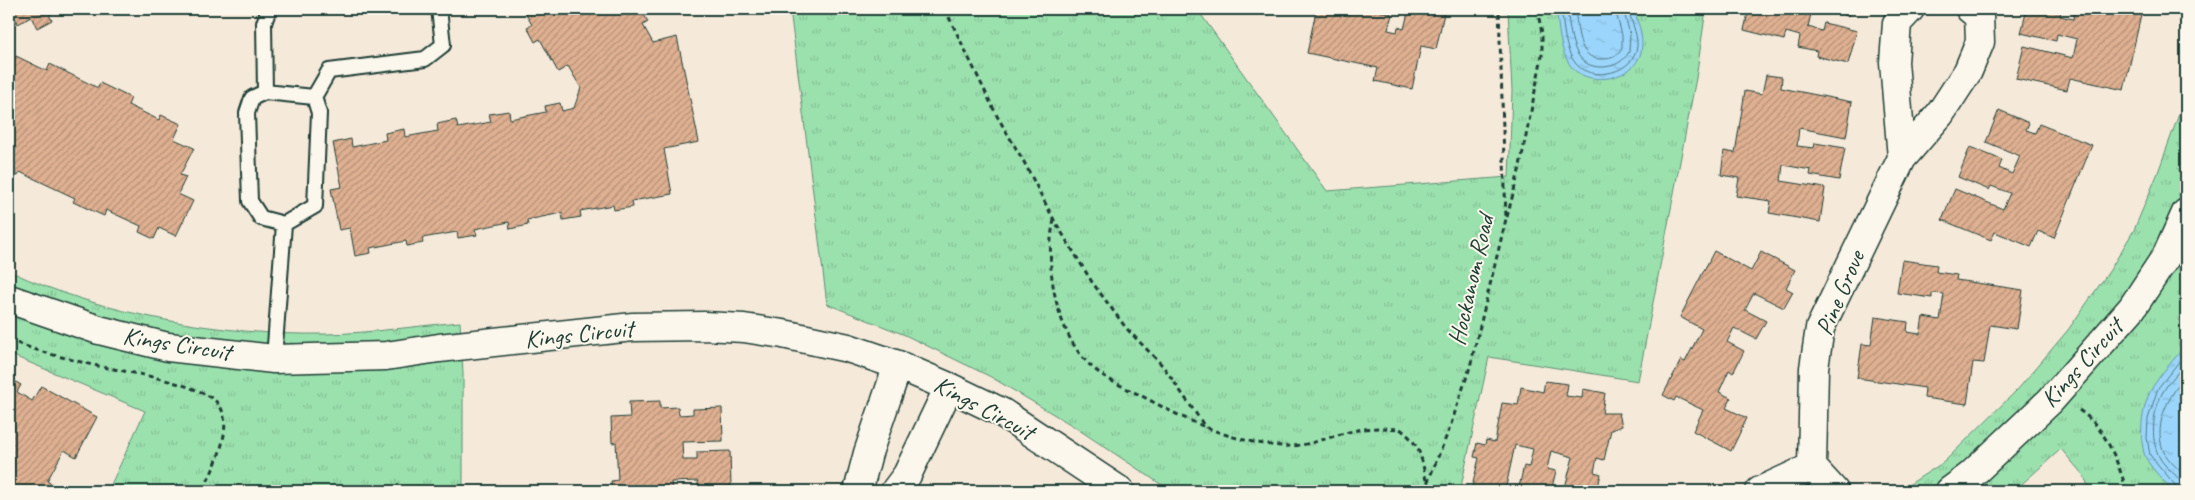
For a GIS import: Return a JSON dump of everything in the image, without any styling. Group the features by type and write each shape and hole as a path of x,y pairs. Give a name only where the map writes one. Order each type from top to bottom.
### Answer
{"street":[{"path":"1902,158 1894,62 1897,23 1910,9"},
{"name":"Pine Grove","path":"1812,467 1814,368 1820,328 1902,158 1940,114 1968,71 1980,42 1979,16 1970,9"},
{"name":"Kings Circuit","path":"1950,491 1970,476 2056,395 2132,308 2167,255 2186,213"},
{"name":"Kings Circuit","path":"9,299 99,330 168,347 274,359 386,356 439,348 633,327 704,326 744,328 783,334 848,348 898,365 949,387 1001,412 1120,491"},
{"path":"858,491 868,453 898,365"},
{"path":"895,491 907,475 949,387"},
{"path":"1760,491 1812,467 1834,491"}],"lane":[{"path":"265,92 264,23 269,9"},
{"path":"314,97 265,92 252,98 247,114 250,201 261,218 284,224 315,206 319,113 314,97 329,71 424,59 443,45 439,9"},
{"path":"274,359 284,224"}],"path":[{"path":"945,9 997,116 1024,162 1054,220 1107,305 1126,328 1163,366 1206,428"},
{"name":"Hockanom Road","path":"1424,491 1449,430 1470,367 1506,220 1499,9"},
{"path":"1506,220 1518,178 1542,56 1542,33 1537,9"},
{"path":"1054,220 1050,260 1052,281 1067,332 1084,360 1098,372 1122,387 1206,428 1254,442 1280,446 1314,443 1359,429 1400,429 1416,444 1421,455 1426,486"},
{"path":"9,339 89,364 184,385 213,399 221,408 224,432 219,456 203,491"},
{"path":"2056,395 2089,417 2102,433 2110,445 2127,491"}],"green space":[{"path":"790,9 1197,9 1327,191 1509,177 1512,91 1508,9 1706,9 1696,78 1638,381 1489,357 1460,491 1171,491 1070,424 991,377 905,335 827,304"},
{"path":"2186,85 2186,491 2090,491 2084,476 2061,449 2014,491 1899,491 1944,462 2019,388 2068,330 2110,270 2134,230 2178,117"},
{"path":"9,271 84,300 164,320 205,327 287,334 327,334 377,331 460,322 463,373 463,491 108,491 145,411 9,354"}],"water":[{"path":"1556,9 1633,9 1642,40 1639,58 1626,72 1616,76 1596,79 1577,72 1566,59 1560,38"},
{"path":"2186,345 2186,491 2176,491 2154,470 2145,456 2142,439 2142,419 2154,385"}],"building":[{"path":"9,9 60,9 49,15 52,20 37,28 31,17 18,24"},
{"path":"523,9 641,9 648,22 643,25 653,43 677,37 699,142 664,149 672,194 632,201 633,207 614,210 613,205 580,211 581,217 563,220 562,213 527,220 528,225 510,229 509,222 475,229 477,235 458,238 457,232 422,238 423,243 407,246 406,241 370,248 371,253 355,256 350,228 339,230 331,189 342,187 333,143 351,139 352,147 386,140 385,133 404,129 405,137 438,131 437,124 456,120 458,128 491,122 489,114 509,111 510,119 546,112 545,106 560,103 562,111 574,108 581,88 568,66 558,72 540,39 535,42 527,27 532,25"},
{"path":"1306,9 1370,9 1392,14 1388,30 1397,32 1398,27 1404,29 1409,9 1445,9 1436,49 1421,46 1412,89 1375,81 1378,68 1307,53 1316,11"},
{"path":"1749,9 1812,9 1808,27 1822,31 1824,23 1857,31 1848,64 1816,56 1817,51 1798,47 1800,36 1786,32 1784,40 1744,30"},
{"path":"1820,9 1850,9 1848,16"},
{"path":"2027,9 2061,9 2060,16 2073,19 2075,9 2150,9 2149,13 2142,11 2124,90 2070,78 2067,90 2016,79 2024,46 2073,58 2077,39 2057,34 2056,41 2021,33"},
{"path":"16,56 47,71 50,64 98,88 100,83 131,98 128,105 159,120 161,115 181,124 174,139 194,148 180,175 186,177 178,194 193,201 176,236 159,228 154,239 139,232 141,226 106,210 104,216 73,202 75,198 20,172 18,176 9,172 9,70"},
{"path":"1766,75 1782,77 1781,88 1852,102 1846,137 1799,128 1797,146 1814,148 1815,143 1845,148 1839,180 1810,175 1811,170 1783,165 1781,181 1825,188 1820,222 1769,213 1771,201 1736,196 1739,178 1721,175 1724,151 1735,153 1745,91 1762,94"},
{"path":"1999,110 2029,123 2026,130 2035,133 2039,124 2092,145 2054,238 2038,231 2031,247 1995,232 1991,240 1942,220 1955,189 2003,209 2010,193 1991,186 1989,190 1958,177 1970,147 2002,160 1999,168 2012,174 2020,156 1986,142"},
{"path":"1714,251 1751,271 1761,252 1795,270 1786,288 1793,292 1784,308 1754,293 1745,310 1766,321 1756,339 1734,328 1727,342 1744,351 1733,373 1729,370 1719,392 1731,398 1726,408 1747,418 1731,451 1693,431 1703,410 1676,397 1674,401 1663,395 1681,360 1685,362 1702,329 1680,317"},
{"path":"1902,260 1937,265 1936,272 1957,275 1956,280 2023,290 2017,329 1990,325 1984,363 1973,362 1967,404 1924,398 1925,388 1857,378 1862,344 1871,345 1875,317 1908,322 1907,332 1920,334 1923,317 1940,320 1944,294 1932,293 1932,298 1897,293"},
{"path":"9,378 21,385 17,392 32,401 41,386 97,417 76,457 64,450 47,481 58,487 55,491 9,491"},
{"path":"1545,381 1568,384 1566,396 1582,398 1583,389 1605,393 1602,413 1619,413 1622,426 1611,430 1604,460 1597,458 1594,472 1601,474 1597,491 1564,491 1573,457 1551,451 1547,469 1556,471 1551,491 1518,491 1524,466 1529,467 1533,449 1515,445 1505,491 1471,491 1479,458 1474,457 1477,443 1485,445 1486,440 1495,442 1502,403 1518,405 1521,387 1543,392"},
{"path":"660,401 660,408 678,407 679,415 693,414 693,409 722,408 723,441 682,442 683,460 697,460 697,452 730,451 731,486 698,487 698,481 671,482 672,491 612,491 611,481 618,480 616,442 612,443 611,418 630,417 629,402"}]}
